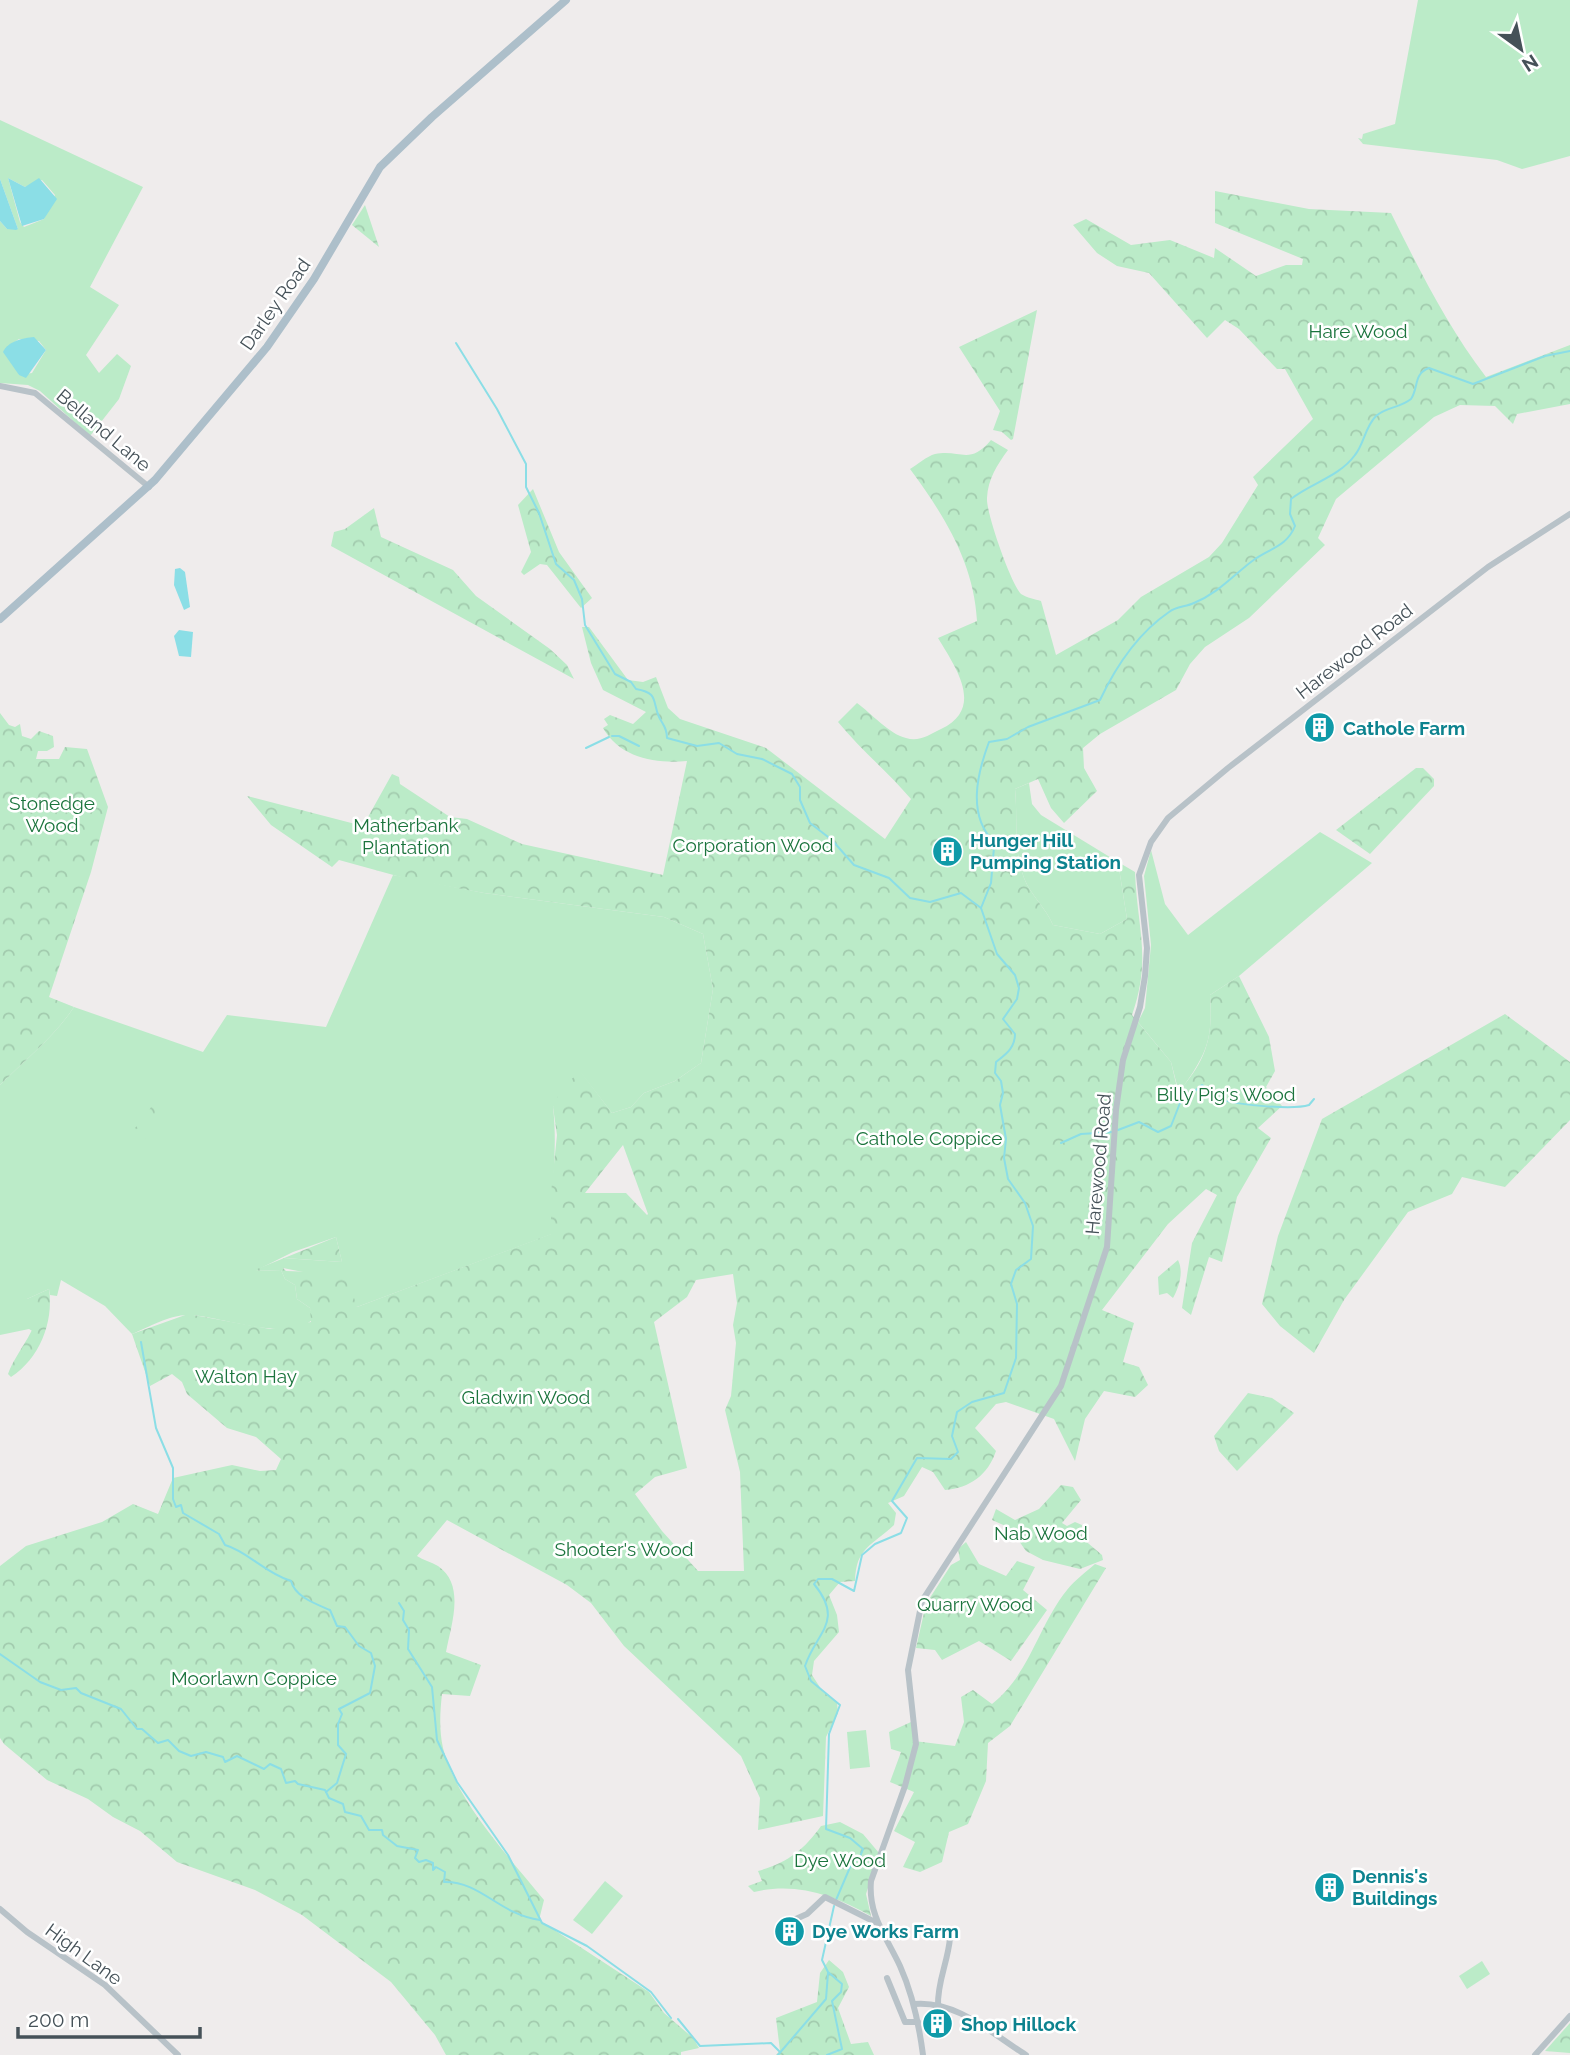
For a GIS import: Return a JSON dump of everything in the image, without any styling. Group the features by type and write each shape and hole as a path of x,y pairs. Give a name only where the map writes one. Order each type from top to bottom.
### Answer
{"main road":[{"name":"Darley Road","path":"0,619 149,487 267,347 314,279 380,167 452,99 566,0"}],"street":[{"name":"Belland Lane","path":"0,386 35,393 149,487"},
{"name":"Harewood Road","path":"923,2055 914,2004 900,1965 877,1923 870,1897 871,1881 905,1786 916,1744 908,1670 922,1601 1061,1386 1107,1247 1114,1143 1126,1045 1140,1007 1145,976 1147,948 1139,874 1151,842 1186,802 1228,768 1488,567 1570,514"},
{"path":"789,1922 807,1914 825,1898 877,1923"},
{"name":"High Lane","path":"0,1909 27,1932 105,1985 178,2055"},
{"path":"938,2006 937,1988 949,1957 950,1938"},
{"path":"887,1978 905,2022 918,2022"},
{"path":"914,2004 938,2006 967,2016 1026,2055"},
{"path":"1535,2055 1570,2016"}],"green space":[{"path":"1418,0 1570,0 1570,156 1522,169 1497,160 1363,144 1358,138 1362,139 1363,134 1395,124"},
{"path":"0,120 143,187 90,287 119,305 86,355 99,373 117,354 131,366 119,399 90,436 40,391 28,385 0,383 0,221 7,229 18,229 0,179","holes":["8,178 25,187 42,180 55,195 44,219 24,227 20,222","19,339 39,341 46,350 32,373 19,375 13,343"]},
{"path":"1215,191 1309,209 1391,213 1446,318 1486,377 1570,345 1570,404 1517,414 1513,424 1495,406 1460,405 1434,417 1336,499 1318,538 1325,545 1249,618 1205,647 1190,664 1176,690 1100,734 1083,748 1084,768 1097,791 1064,823 1051,808 1038,779 1015,789 1017,845 1021,867 1027,884 1053,925 1100,934 1127,919 1118,862 1135,872 1142,959 1138,995 1132,1015 1171,1062 1178,1092 1196,1069 1206,1047 1210,1023 1210,995 1239,976 1269,1037 1275,1071 1266,1087 1282,1106 1258,1128 1271,1138 1237,1197 1222,1262 1209,1257 1191,1315 1182,1308 1192,1243 1217,1195 1206,1189 1168,1224 1102,1310 1134,1323 1123,1362 1139,1367 1148,1385 1135,1397 1104,1391 1085,1419 1075,1461 1054,1419 1006,1402 996,1404 975,1428 996,1451 988,1467 977,1479 945,1490 933,1472 922,1467 904,1496 888,1503 896,1513 894,1525 862,1554 858,1561 855,1581 840,1582 829,1595 837,1615 839,1632 814,1661 812,1675 823,1692 837,1702 838,1713 826,1737 823,1816 758,1830 760,1798 741,1756 624,1646 591,1603 567,1585 447,1520 417,1556 438,1566 447,1574 452,1584 453,1618 446,1652 481,1665 470,1696 442,1694 440,1721 443,1748 459,1788 486,1828 544,1900 539,1920 649,1992 664,2013 693,2038 699,2048 681,2052 681,2055 446,2055 435,2035 391,1982 302,1915 255,1890 177,1862 140,1831 113,1817 88,1799 47,1780 0,1738 0,1566 26,1546 102,1522 133,1504 158,1514 173,1478 232,1465 260,1471 276,1470 281,1459 256,1437 227,1428 187,1394 182,1382 172,1374 150,1386 132,1334 188,1314 270,1329 311,1322 310,1308 297,1299 295,1285 285,1279 281,1270 252,1271 284,1258 283,1268 286,1271 346,1273 357,1307 551,1234 551,1193 557,1135 553,1107 562,1086 581,1072 612,1113 631,1107 644,1093 675,1081 701,1063 713,989 703,934 664,917 484,893 408,879 339,860 332,867 271,825 247,796 363,826 392,774 399,777 400,784 450,817 467,819 522,844 663,875 687,761 640,757 610,738 603,728 608,725 604,719 610,715 633,724 646,712 603,690 591,663 582,627 589,627 628,680 643,682 656,677 668,708 680,719 766,748 885,839 911,799 838,722 857,703 893,732 911,739 928,736 954,720 962,710 963,687 938,638 977,621 970,579 955,540 910,469 935,454 970,455 991,440 1008,450 989,485 987,498 990,518 1017,588 1021,594 1041,601 1056,655 1118,620 1141,597 1209,557 1222,543 1258,485 1253,477 1313,419 1285,369 1277,369 1239,329 1225,320 1207,338 1149,273 1117,266 1097,253 1073,225 1086,219 1131,245 1170,240 1214,258 1215,248 1256,276 1286,265 1302,265 1303,259 1215,223","holes":["623,1145 648,1214 647,1215 626,1193 585,1193","733,1274 737,1303 733,1325 736,1343 731,1396 725,1410 740,1472 744,1571 698,1571 662,1531 635,1494 655,1477 687,1468 654,1322 687,1297 696,1280"]},
{"path":"365,205 379,247 352,225"},
{"path":"1037,310 1011,440 1002,432 993,430 1000,411 959,347"},
{"path":"533,489 559,552 592,598 581,608 547,565 540,564 524,575 521,572 531,552 518,505"},
{"path":"374,508 381,537 453,570 476,596 550,649 567,665 574,679 331,546 334,532 345,529"},
{"name":"Stonedge Wood","path":"0,713 9,725 15,727 20,724 22,736 31,739 39,731 53,736 54,747 47,751 38,751 36,759 59,759 65,747 87,749 108,807 91,872 49,997 74,1007 49,1038 0,1085"},
{"path":"1416,768 1423,768 1434,779 1434,786 1370,854 1336,830"},
{"path":"1029,783 1032,804 1041,815 1118,862 1127,919 1100,934 1053,925 1027,884 1018,856 1015,789"},
{"path":"1320,832 1372,863 1239,976 1210,995 1210,1025 1206,1047 1179,1093 1171,1062 1138,1022 1145,1008 1151,945 1144,876 1151,850 1165,904 1188,935"},
{"path":"393,875 484,893 664,917 703,934 713,989 701,1063 675,1081 644,1093 631,1107 612,1113 581,1073 553,1107 555,1139 552,1234 357,1307 303,1272 283,1268 283,1258 342,1262 336,1237 293,1252 255,1271 281,1270 285,1279 295,1285 297,1299 310,1308 313,1319 302,1326 288,1329 271,1329 203,1316 183,1315 132,1334 105,1306 61,1280 57,1296 50,1295 49,1289 27,1299 39,1314 34,1332 29,1329 0,1335 0,1085 49,1038 74,1007 203,1052 227,1015 326,1027"},
{"path":"1505,1014 1570,1062 1570,1120 1505,1187 1462,1177 1452,1194 1408,1212 1344,1300 1314,1353 1280,1326 1262,1304 1278,1236 1322,1119"},
{"path":"155,1101 170,1105 149,1137 136,1143 131,1140 131,1130 139,1125"},
{"path":"336,1237 342,1262 284,1258"},
{"path":"1178,1260 1180,1279 1173,1298 1167,1293 1159,1295 1158,1277"},
{"path":"49,1289 49,1315 42,1339 29,1360 11,1377 8,1374 32,1331 38,1314 26,1306 27,1299"},
{"path":"1248,1393 1272,1398 1294,1413 1237,1471 1219,1451 1214,1436"},
{"name":"Nab Wood","path":"1061,1485 1073,1487 1081,1500 1062,1523 1067,1526 1075,1522 1082,1525 1082,1538 1102,1555 1103,1560 1080,1569 1043,1560 1026,1551 1010,1528 992,1520 996,1509 1015,1520 1039,1509"},
{"name":"Quarry Wood","path":"966,1542 979,1564 1006,1576 1017,1561 1035,1567 1023,1590 1047,1610 1011,1661 979,1641 942,1660 935,1650 916,1648 926,1604 951,1565 960,1560 958,1549"},
{"path":"1095,1564 1106,1568 1010,1726 988,1743 986,1781 968,1824 949,1832 942,1862 920,1872 903,1867 915,1842 894,1831 914,1792 890,1782 901,1752 891,1749 889,1732 911,1722 914,1741 955,1746 964,1722 961,1697 973,1690 992,1704 1005,1692 1025,1664 1057,1604 1070,1586"},
{"path":"866,1730 870,1767 850,1769 847,1732"},
{"name":"Dye Wood","path":"840,1822 863,1834 879,1853 866,1894 871,1916 814,1892 770,1889 754,1892 748,1886 762,1881 758,1871 778,1864 794,1854 821,1826"},
{"path":"605,1881 623,1896 592,1934 573,1920"},
{"path":"829,1960 843,1972 849,1987 838,2008 851,2044 868,2042 874,2055 776,2055 780,2051 776,2018 817,2002 820,1973"},
{"path":"1482,1961 1490,1974 1467,1989 1459,1976"},
{"path":"1570,2023 1570,2053 1545,2051"}],"water":[{"path":"8,178 25,187 39,178 57,199 44,219 22,226"},
{"path":"0,179 18,229 16,230 7,229 0,221"},
{"path":"34,337 46,350 26,378 19,375 3,352 12,343"},
{"path":"180,568 185,572 190,607 184,610 174,585 175,569"},
{"path":"179,630 193,632 191,657 179,656 174,636"}],"waterway":[{"path":"456,343 497,409 526,464 526,487 539,513 556,564 574,580 582,599 585,625 615,674 631,682 636,689 652,695 667,738 697,746 719,743 737,754 762,759 792,774 800,787 800,800 810,823 832,840 854,865 889,878 910,898 930,902 961,893 981,908"},
{"path":"836,1900 851,1865 860,1857 863,1849 850,1838 826,1829 829,1734 840,1705 811,1681 805,1666 828,1618 823,1597 814,1584 818,1579 832,1579 854,1591 862,1555 875,1544 901,1533 907,1518 892,1501 917,1458 951,1459 958,1452 952,1436 957,1412 972,1402 1004,1393 1016,1358 1017,1304 1011,1284 1016,1270 1031,1259 1033,1226 1025,1203 1008,1179 1004,1158 1006,1139 1000,1105 1003,1093 1001,1081 995,1073 996,1062 1013,1043 1015,1034 1003,1019 1017,999 1019,988 1015,975 997,954 981,908 991,883 994,847 977,807 978,781 989,742 1007,739 1028,727 1100,700 1128,652 1147,630 1172,610 1211,594 1255,559 1288,538 1295,526 1290,514 1291,499 1348,463 1358,451 1372,420 1380,413 1411,399 1418,377 1424,371 1429,368 1473,384 1545,356 1570,351"},
{"path":"612,736 619,736 639,746"},
{"path":"586,748 609,737"},
{"path":"1118,1130 1139,1122 1158,1132 1171,1126 1180,1103 1202,1085 1222,1100 1247,1104 1301,1106 1309,1105 1314,1099"},
{"path":"1061,1143 1081,1134 1113,1132"},
{"path":"141,1342 156,1428 173,1468 173,1499 176,1507 181,1505 183,1513 219,1534 225,1545 291,1581 301,1596 330,1610 337,1626 345,1627 359,1646 371,1653 375,1666 370,1693 339,1709 342,1714 338,1724 338,1745 346,1754 337,1783 326,1792"},
{"path":"399,1603 404,1611 403,1620 409,1630 408,1649 432,1687 437,1740 457,1782 508,1855 542,1923 587,1946 651,1992 671,2018"},
{"path":"0,1654 40,1682 61,1690 76,1688 81,1693 121,1709 137,1729 142,1729 158,1743 168,1740 179,1751 191,1756 206,1752 223,1757 225,1762 237,1756 264,1769 270,1764 281,1769 286,1783 295,1781 325,1790 329,1798 343,1804 345,1812 361,1816 369,1830 382,1830 383,1835 397,1846 418,1850 415,1858 419,1862 426,1860 433,1863 433,1870 436,1867 445,1872 444,1882 469,1887 512,1911 540,1920"},
{"path":"827,2055 842,2049 832,2001 841,1992 842,1984 828,1972 822,1960 834,1906"},
{"path":"778,2055 826,1999 828,1973"},
{"path":"678,2019 700,2046 771,2043 780,2052"}],"place":[{"name":"Cathole Farm","path":"1320,728"},
{"name":"Hunger Hill Pumping Station","path":"947,851"},
{"name":"Dennis's Buildings","path":"1329,1887"},
{"name":"Dye Works Farm","path":"789,1931"},
{"name":"Shop Hillock","path":"938,2024"}],"park label":[{"name":"Hare Wood","path":"1358,331"},
{"name":"Matherbank Plantation","path":"406,836"},
{"name":"Corporation Wood","path":"753,845"},
{"name":"Billy Pig's Wood","path":"1226,1094"},
{"name":"Cathole Coppice","path":"929,1138"},
{"name":"Walton Hay","path":"246,1376"},
{"name":"Gladwin Wood","path":"526,1397"},
{"name":"Shooter's Wood","path":"624,1549"},
{"name":"Moorlawn Coppice","path":"254,1678"}]}
